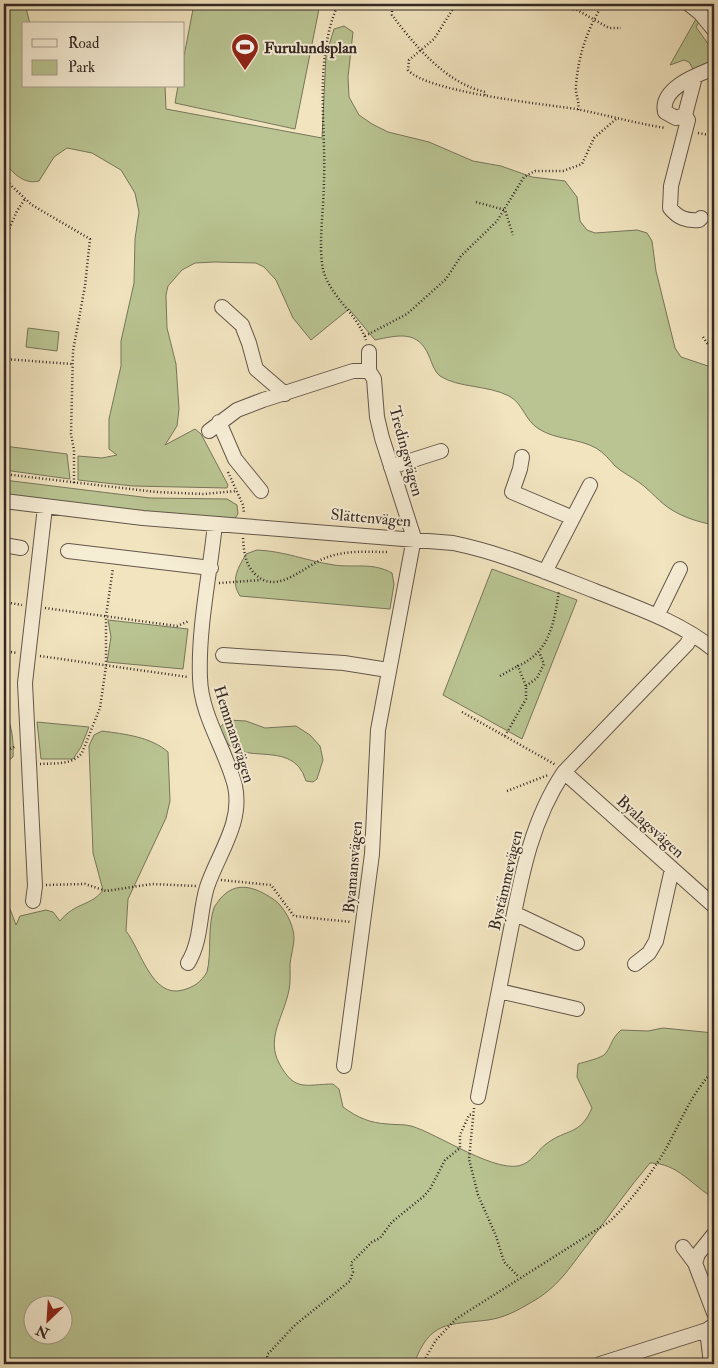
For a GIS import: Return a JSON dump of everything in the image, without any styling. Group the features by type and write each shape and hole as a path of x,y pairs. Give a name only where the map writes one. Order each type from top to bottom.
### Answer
{"street":[{"path":"689,4 700,13 714,30"},
{"path":"685,115 681,117 670,116 665,112 664,106 669,94 695,77 714,68"},
{"path":"695,77 685,115 688,120 671,186 670,208 676,216 686,220 698,220 701,218"},
{"path":"222,307 242,325 256,369 285,394"},
{"name":"Tredingsvägen","path":"369,352 369,371 374,380 377,417 413,544"},
{"path":"261,491 214,427 237,410 353,371 369,371"},
{"path":"391,467 441,451"},
{"path":"522,457 520,470 512,492 573,518"},
{"path":"545,572 590,485"},
{"name":"Slättenvägen","path":"4,501 45,507 413,544 476,547 656,616 692,635 714,650"},
{"path":"33,901 35,886 25,683 45,507"},
{"name":"Hemmansvägen","path":"188,963 196,949 208,884 228,840 237,806 232,775 208,716 200,678 215,524"},
{"name":"Byamansvägen","path":"344,1066 372,854 378,730 413,544"},
{"path":"4,545 21,548"},
{"path":"68,551 210,568"},
{"path":"656,616 680,568"},
{"name":"Bystämmevägen","path":"478,1097 514,913 532,838 549,796 563,771 687,644 692,635"},
{"path":"223,655 344,663 388,670"},
{"name":"Byalagsvägen","path":"563,771 714,906"},
{"path":"635,964 649,952 656,941 672,869"},
{"path":"514,913 577,942"},
{"path":"499,991 577,1008"},
{"path":"695,1263 698,1254 714,1234"},
{"path":"683,1247 695,1263 714,1313"},
{"path":"600,1364 711,1327 711,1364"}],"path":[{"path":"338,4 325,46 322,103 324,178 323,268 330,286 359,324 365,336 369,352"},
{"path":"392,4 392,15 422,50 447,73 476,90 485,92 485,96"},
{"path":"456,4 434,39 410,60 407,65 410,73 417,77 485,96 578,110 714,136"},
{"path":"549,4 577,10 609,28 621,28"},
{"path":"578,110 579,103 575,88 586,33 603,4"},
{"path":"365,336 407,314 446,279 461,256 485,236 504,210 519,182 531,172 563,171 582,164 594,138 616,118"},
{"path":"4,179 26,199 90,239 72,364 74,391 71,434 74,450 74,484"},
{"path":"5,238 17,211 26,199"},
{"path":"476,202 504,210"},
{"path":"504,210 513,235"},
{"path":"703,337 707,343 714,346"},
{"path":"4,360 72,364"},
{"path":"225,466 243,505 244,517"},
{"path":"4,474 74,484 156,492 203,494 237,492"},
{"path":"243,536 248,564 263,580"},
{"path":"208,585 263,580 272,582 290,578 320,560 336,555 413,544"},
{"path":"29,764 72,762 82,753 100,708 106,666 106,616 115,557"},
{"path":"500,676 530,661 539,652 552,629 559,588 566,590"},
{"path":"4,602 177,626 205,614"},
{"path":"4,651 200,678"},
{"path":"526,686 541,673 544,664 539,652"},
{"path":"505,736 526,699 526,686 518,666"},
{"path":"462,712 563,771"},
{"path":"507,791 563,771"},
{"path":"35,886 85,884 106,891 152,884 268,883 274,888 294,916 364,923"},
{"path":"422,1364 436,1340 456,1319 609,1222 621,1211 656,1164 700,1085 714,1070"},
{"path":"478,1097 472,1114 468,1159 478,1194 496,1236 504,1262 519,1278"},
{"path":"268,1364 267,1355 274,1346 282,1341 295,1325 344,1288 350,1281 353,1272 351,1263 356,1255 380,1238 392,1222 430,1189 445,1160 460,1148 460,1135 469,1115 472,1114"}],"green space":[{"path":"4,4 25,4 30,22 22,22 22,88 165,88 166,109 322,138 326,55 334,29 344,26 353,32 348,77 349,97 359,115 372,124 388,132 429,142 473,161 501,166 532,177 565,181 577,197 580,221 587,230 595,233 637,230 647,233 652,241 656,271 675,348 681,357 714,368 714,525 677,513 640,483 621,471 596,448 582,442 546,433 534,426 518,403 509,396 501,392 455,383 440,376 425,348 413,338 400,336 375,340 349,309 311,340 293,318 276,280 264,267 256,263 195,263 182,270 168,286 166,295 167,328 176,364 179,409 177,426 165,445 195,429 201,434 228,485 227,488 133,486 78,480 78,456 102,458 117,455 109,449 109,419 121,366 121,341 134,283 135,239 139,212 135,193 121,170 92,153 67,148 54,157 39,181 34,182 19,177 4,162"},
{"name":"Furulundsplan","path":"194,4 320,4 295,129 175,103 178,88 185,88 185,51"},
{"path":"696,19 700,21 696,27 714,52 714,61 694,71 689,62 684,60 670,65"},
{"path":"28,328 59,332 57,351 26,347"},
{"path":"4,446 67,454 70,479 4,470"},
{"path":"4,480 150,498 227,499 237,505 238,514 235,518 162,514 4,496"},
{"path":"257,550 277,552 334,565 370,566 392,573 394,584 390,609 240,596 235,580 238,569 246,554"},
{"path":"492,569 577,600 522,739 443,695"},
{"path":"108,620 188,629 183,669 107,662 111,637"},
{"path":"4,712 11,727 13,757 4,764"},
{"path":"228,720 246,721 265,728 296,726 310,735 320,746 323,760 317,779 313,782 306,781 299,767 288,759 275,755 247,753 235,749 226,741 220,727"},
{"path":"37,722 89,727 81,747 73,759 41,759"},
{"path":"102,731 137,737 154,743 168,752 170,801 166,818 128,899 126,931 148,971 163,987 172,991 187,989 200,981 207,972 214,907 226,893 232,889 246,887 259,891 281,906 294,933 294,944 290,964 289,989 276,1030 274,1046 279,1063 290,1079 302,1085 333,1084 339,1089 343,1107 359,1117 375,1122 411,1126 485,1160 500,1165 513,1166 524,1164 546,1144 583,1123 592,1108 577,1077 578,1064 603,1055 621,1030 648,1031 663,1028 714,1033 714,1198 677,1171 660,1164 650,1163 569,1269 548,1291 525,1306 504,1316 442,1327 427,1339 414,1364 4,1364 4,903 10,909 16,925 20,916 46,910 53,912 60,921 72,910 94,899 103,890 93,853 89,746 94,735"}],"place":[{"name":"Furulundsplan","path":"245,71"}]}
